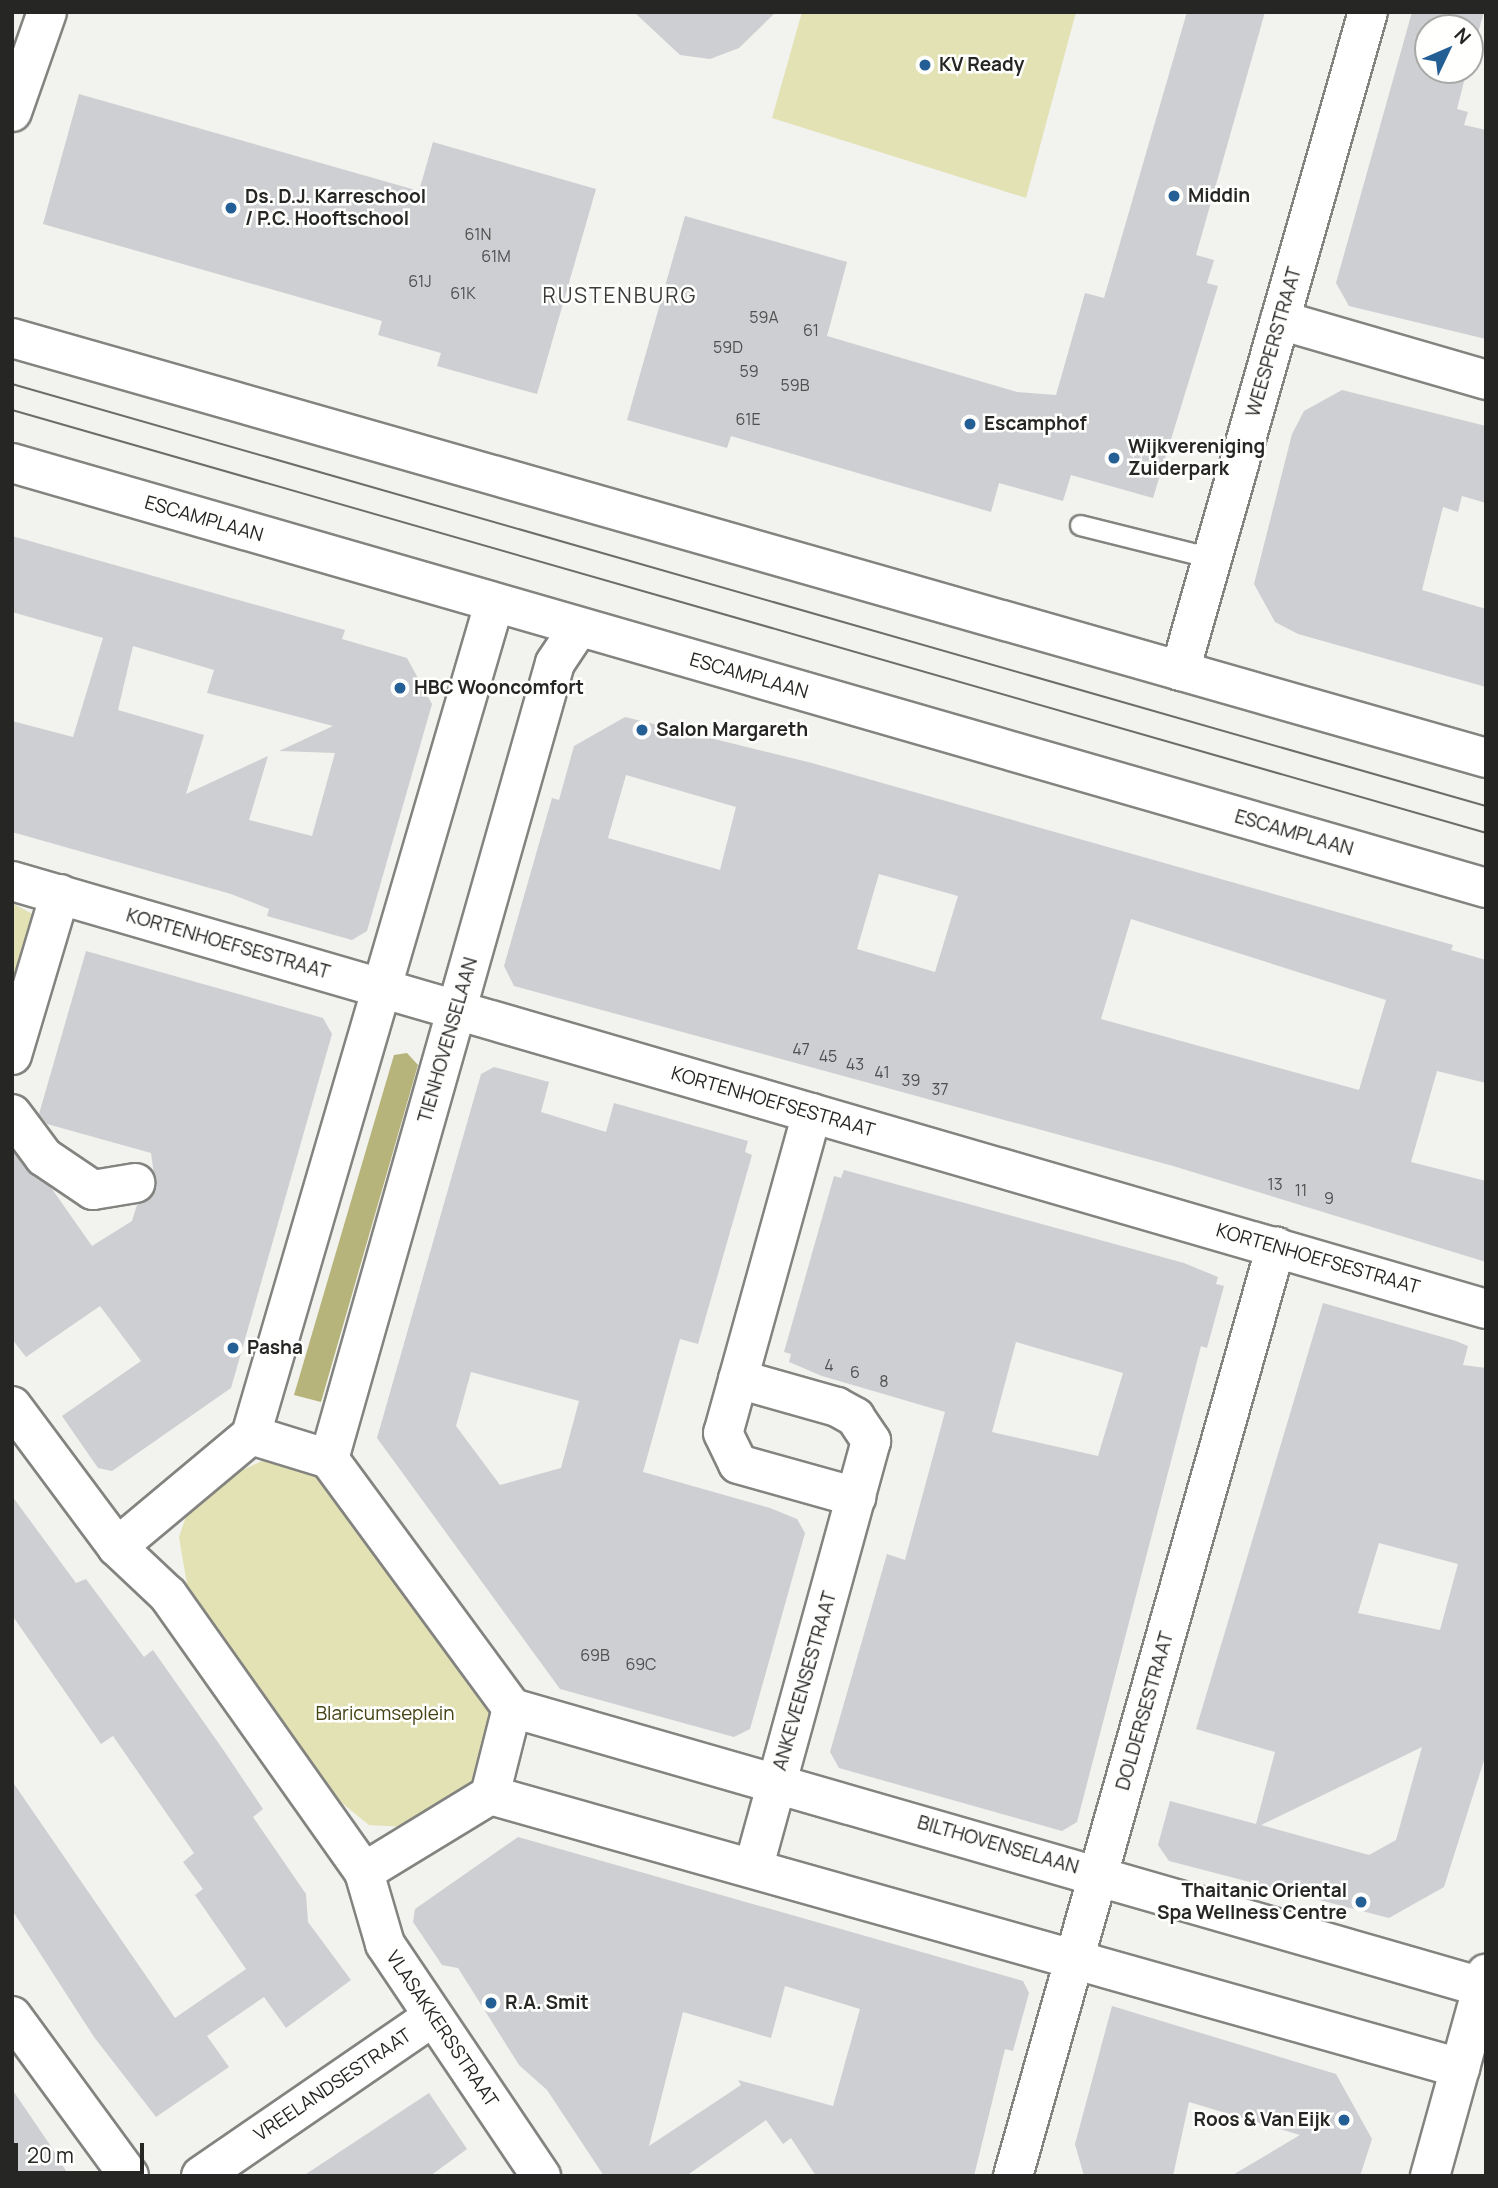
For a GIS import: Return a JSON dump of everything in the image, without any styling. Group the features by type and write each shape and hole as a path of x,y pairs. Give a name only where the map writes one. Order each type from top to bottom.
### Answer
{"street":[{"path":"12,112 47,12"},
{"name":"WEESPERSTRAAT","path":"1180,671 1368,12"},
{"path":"1280,320 1486,380"},
{"path":"12,338 1486,758"},
{"name":"ESCAMPLAAN","path":"12,463 1486,888"},
{"path":"117,1547 251,1435 494,604"},
{"name":"TIENHOVENSELAAN","path":"329,1459 555,663 579,627"},
{"name":"KORTENHOEFSESTRAAT","path":"12,881 1486,1309"},
{"path":"12,1055 60,894"},
{"path":"811,1113 723,1433 738,1464 856,1497"},
{"path":"12,1114 44,1157 93,1190 135,1183"},
{"name":"DOLDERSESTRAAT","path":"1013,2176 1276,1246"},
{"name":"ANKEVEENSESTRAAT","path":"738,1379 855,1416 872,1441 754,1865"},
{"path":"12,1406 117,1547 168,1595 364,1872 490,1796 512,1709 329,1459 251,1435"},
{"name":"BILTHOVENSELAAN","path":"512,1709 1484,1980"},
{"path":"490,1796 754,1865 1460,2068"},
{"name":"VLASAKKERSSTRAAT","path":"364,1872 385,1944 431,2018 541,2176"},
{"path":"1430,2176 1484,1980"},
{"path":"12,2016 129,2176"},
{"name":"VREELANDSESTRAAT","path":"201,2176 431,2018"}],"lane":[{"path":"1080,525 1212,558"}],"green space":[{"name":"KV Ready","path":"802,12 1076,12 1026,198 772,118"},
{"path":"12,903 38,917 12,1000"},
{"name":"Blaricumseplein","path":"264,1460 303,1466 337,1491 489,1705 490,1754 481,1789 406,1827 369,1825 332,1795 188,1590 179,1537 190,1505 223,1479"}],"shaded area":[{"path":"407,1053 418,1065 321,1402 294,1395 394,1055"}],"building":[{"path":"634,12 776,12 739,48 710,59 680,55"},
{"path":"1187,12 1265,12 1196,255 1214,260 1207,283 1218,286 1153,498 1071,475 1063,501 999,483 991,512 731,436 727,448 627,420 685,216 847,262 827,336 1017,392 1056,395 1085,293 1104,298"},
{"path":"1412,12 1484,12 1414,14 1414,84 1463,84 1457,109 1468,112 1464,125 1486,130 1486,339 1349,306 1336,283"},
{"path":"79,94 419,191 433,142 596,189 537,394 437,366 441,353 378,335 382,321 43,224"},
{"path":"1342,390 1486,426 1486,503 1462,496 1458,512 1443,507 1422,590 1486,609 1486,687 1298,634 1275,622 1254,584 1292,434 1304,411"},
{"path":"12,536 345,630 342,639 407,658 432,704 367,931 352,940 267,916 269,909 231,894 12,832 12,721 73,737 103,638 12,612","holes":["133,646 214,670 207,693 333,726 279,751 335,753 312,836 249,820 268,756 186,794 204,735 118,710"]},
{"path":"625,717 812,763 1453,945 1451,950 1486,960 1486,1083 1437,1071 1411,1162 1486,1181 1486,1262 1173,1166 514,986 504,966 552,798 559,800 574,746","holes":["626,775 736,807 720,870 608,838","879,874 958,896 935,972 857,949","1131,919 1386,1000 1359,1090 1101,1019"]},
{"path":"86,951 323,1018 332,1034 231,1388 112,1471 98,1468 62,1416 141,1361 100,1306 26,1357 12,1339 12,1151 52,1189 92,1246 132,1221 137,1205 156,1190 151,1153 47,1124 39,1114"},
{"path":"494,1067 549,1082 541,1112 606,1132 614,1103 748,1141 745,1152 752,1155 698,1344 680,1339 643,1472 770,1508 797,1519 805,1533 750,1729 734,1737 560,1689 377,1438 481,1074","holes":["471,1372 579,1401 561,1468 500,1485 456,1426"]},
{"path":"844,1170 1184,1263 1218,1277 1216,1284 1224,1286 1207,1348 1201,1346 1077,1822 1062,1831 839,1768 830,1752 887,1554 905,1560 945,1412 822,1376 789,1362 791,1354 784,1352 834,1176 841,1178","holes":["1016,1342 1123,1373 1098,1456 992,1432"]},
{"path":"1323,1303 1468,1346 1463,1365 1486,1368 1486,1754 1444,1887 1389,1918 1169,1861 1158,1845 1170,1801 1256,1824 1275,1752 1196,1729","holes":["1379,1543 1458,1564 1440,1630 1358,1613","1422,1747 1396,1840 1369,1855 1261,1825"]},
{"path":"12,1496 76,1583 86,1579 144,1657 153,1650 222,1748 263,1809 253,1817 306,1894 308,1922 351,1980 286,2028 264,1997 207,2036 229,2067 156,2117 94,2037 12,1910 12,1781 175,2018 246,1969 195,1895 203,1889 183,1862 194,1853 113,1736 101,1744 12,1615"},
{"path":"518,1837 1023,1981 1029,1993 1013,2051 1005,2049 974,2176 816,2176 791,2138 783,2144 766,2120 686,2176 604,2176 547,2090 519,2065 458,1968 442,1965 413,1922 415,1909","holes":["785,1986 860,2009 833,2106 738,2080 741,2085 649,2146 683,2012 771,2038"]},
{"path":"1112,2006 1336,2074 1372,2139 1360,2176 1231,2176 1300,2135 1189,2102 1173,2176 1084,2176 1075,2144"},
{"path":"12,2089 50,2145 69,2176 12,2176"},
{"path":"429,2093 467,2149 430,2176 303,2176"}],"tram line":[{"path":"12,384 1486,806"},
{"path":"12,410 1486,833"}],"place":[{"name":"KV Ready","path":"925,65"},
{"name":"Middin","path":"1174,196"},
{"name":"Ds. D.J. Karreschool / P.C. Hooftschool","path":"231,208"},
{"name":"Escamphof","path":"970,424"},
{"name":"Wijkvereniging Zuiderpark","path":"1114,458"},
{"name":"HBC Wooncomfort","path":"400,688"},
{"name":"Salon Margareth","path":"642,730"},
{"name":"Pasha","path":"233,1348"},
{"name":"Thaitanic Oriental Spa Wellness Centre","path":"1361,1902"},
{"name":"R.A. Smit","path":"491,2003"},
{"name":"Roos & Van Eijk","path":"1344,2120"}],"district":[{"name":"RUSTENBURG","path":"620,295"}]}
